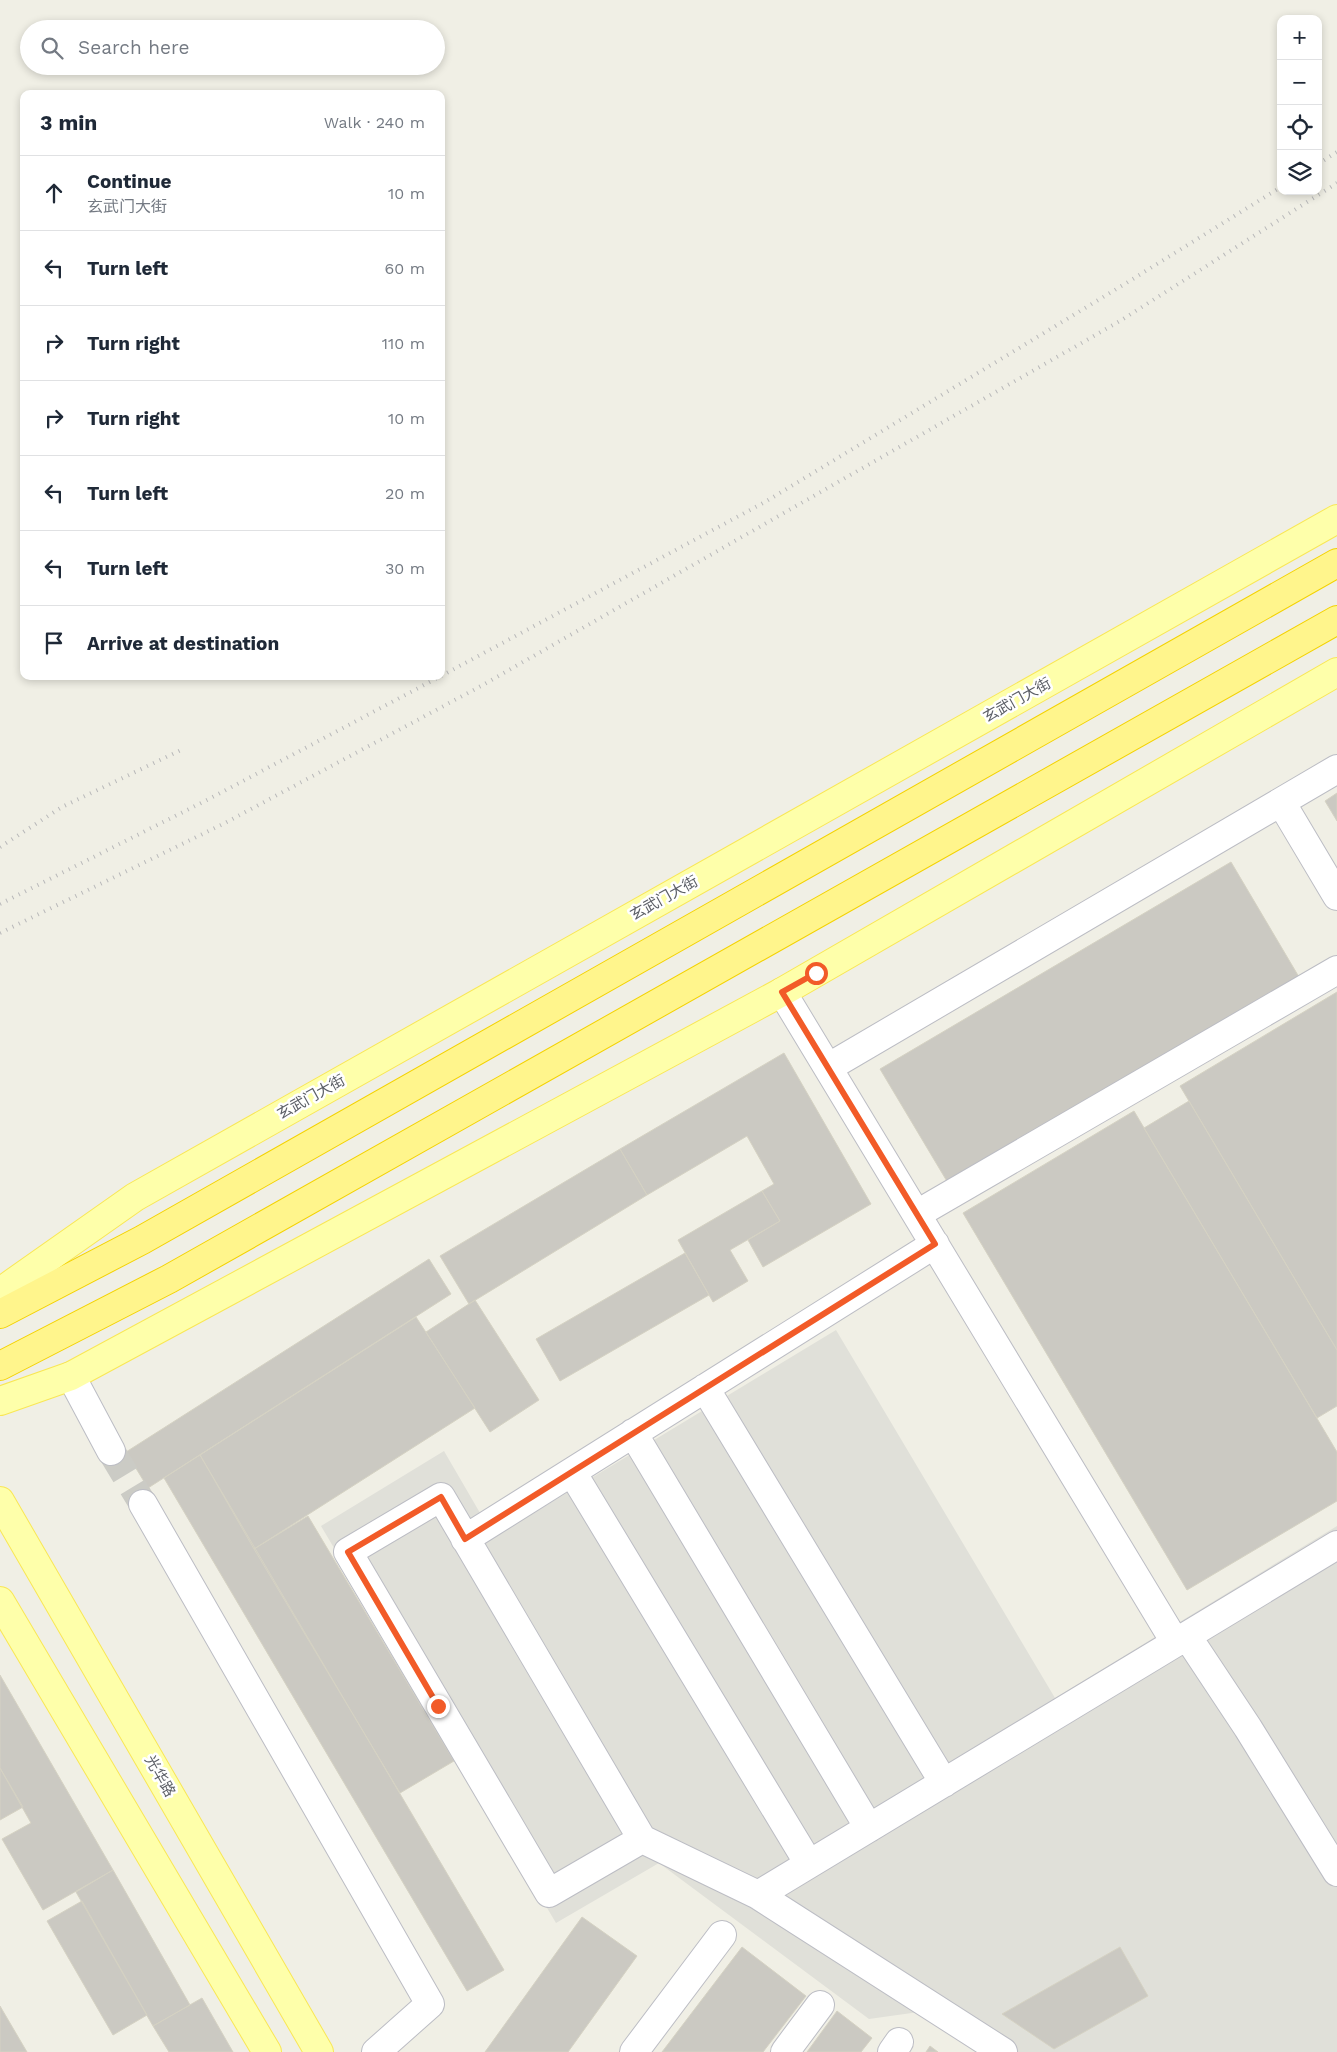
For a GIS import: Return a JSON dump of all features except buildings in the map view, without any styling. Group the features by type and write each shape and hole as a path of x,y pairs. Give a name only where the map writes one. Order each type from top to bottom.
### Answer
{"highway":[{"path":"0,1314 142,1240 1337,563"},
{"path":"0,1366 168,1279 1337,620"}],"main road":[{"name":"玄武门大街","path":"0,1292 135,1197 1337,519"},
{"path":"0,1401 71,1376 782,992 1337,672"},
{"name":"光华路","path":"0,1501 319,2052"},
{"path":"0,1601 266,2052"}],"lane":[{"path":"829,1068 1337,769"},
{"path":"1281,802 1337,896"},
{"path":"917,1214 1337,970"},
{"path":"782,992 935,1244 1181,1639 1248,1728 1337,1872"},
{"path":"465,1539 935,1244"},
{"path":"71,1376 111,1451"},
{"path":"705,1388 944,1783"},
{"path":"633,1433 869,1828"},
{"path":"572,1472 809,1864"},
{"path":"642,1839 549,1893 348,1552 441,1497 642,1839 758,1895 1003,2052"},
{"path":"143,1504 430,2004 376,2052"},
{"path":"758,1895 1337,1545"},
{"path":"634,2052 722,1935"},
{"path":"785,2052 820,2006"}],"shaded area":[{"path":"836,1330 1055,1698 1337,1526 1337,2052 981,2052 926,2011 869,2019 659,1863 556,1923 321,1526 444,1451 494,1537"}],"tunnel":[{"path":"111,1451 143,1504"}],"railway":[{"path":"1322,161 1337,152"},
{"path":"0,933 223,824 481,686 1120,321 1337,183"},
{"path":"445,674 765,502 1277,189"},
{"path":"0,904 209,799 433,680"},
{"path":"0,847 62,807 181,750"}],"route":[{"path":"438,1706 348,1552 441,1497 465,1539 935,1244 782,992 816,973"}]}
